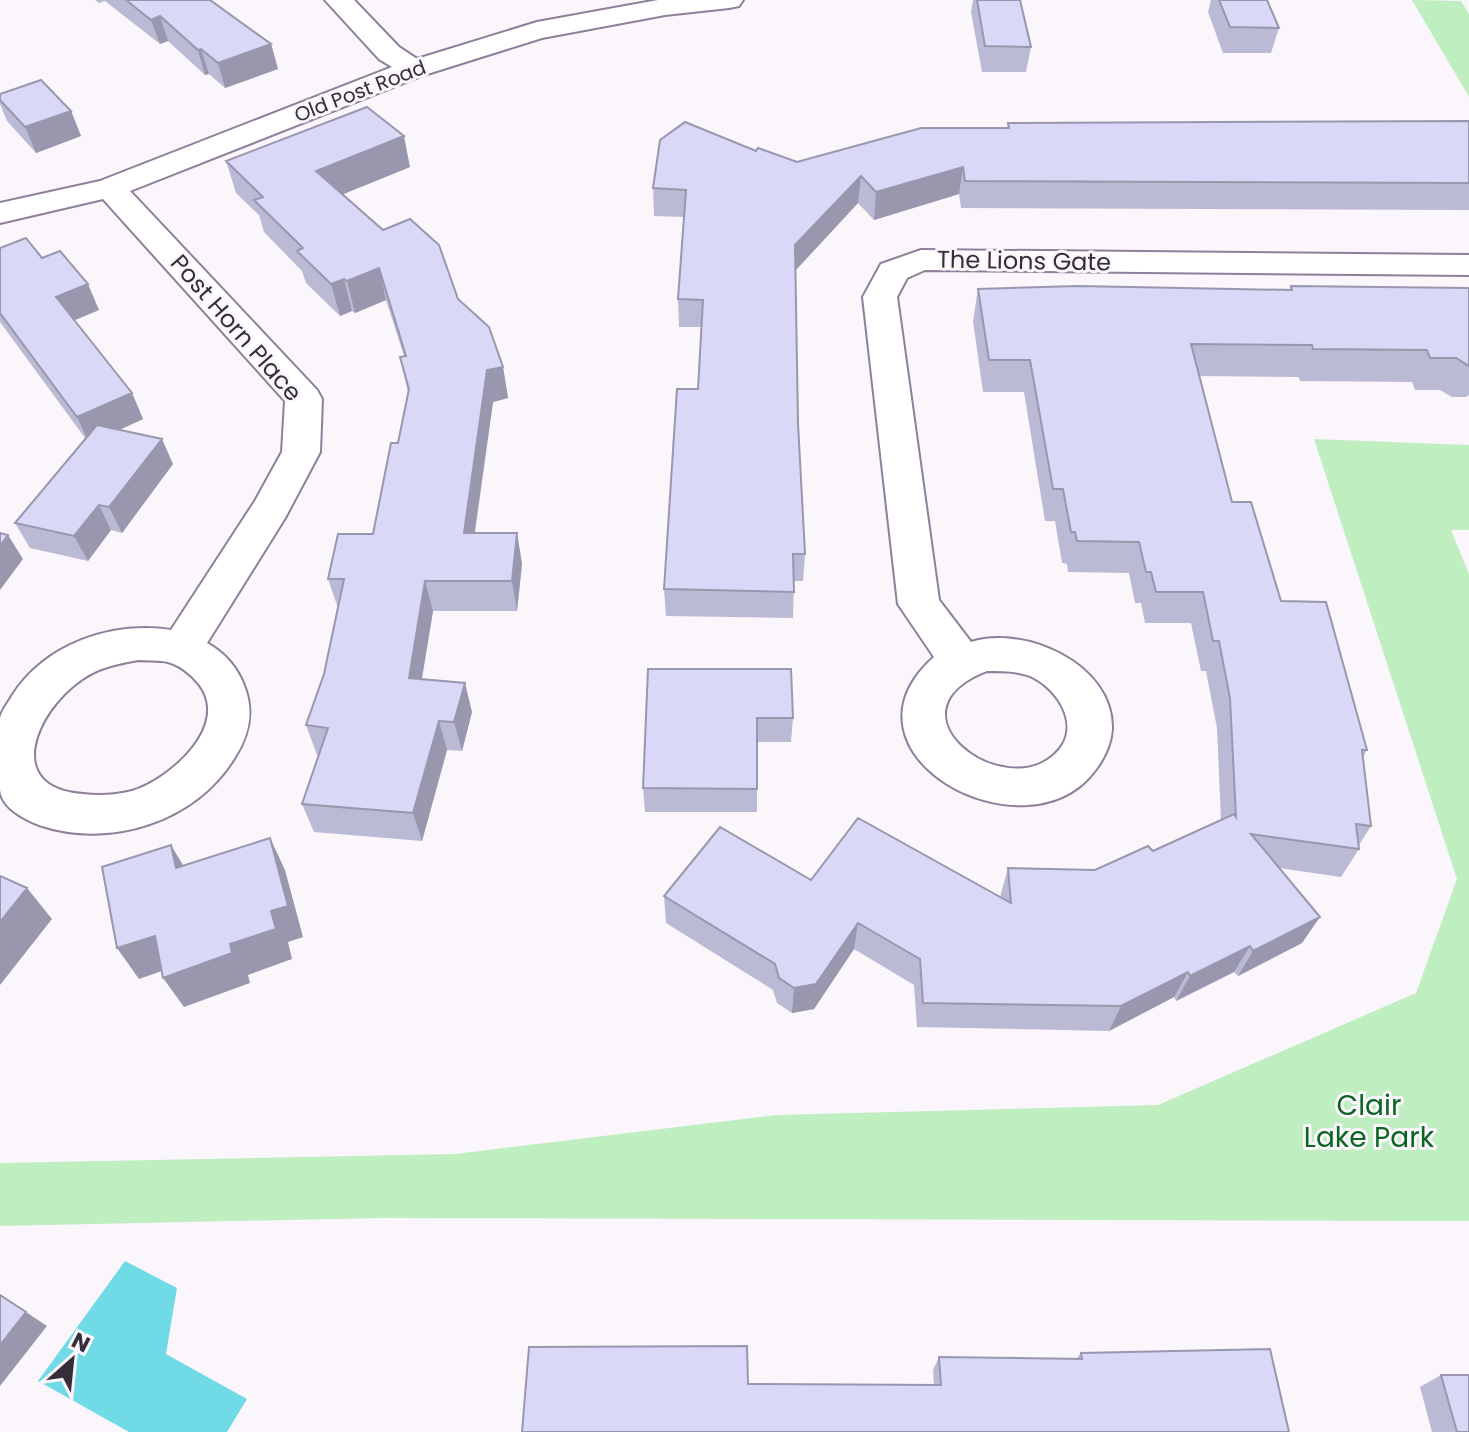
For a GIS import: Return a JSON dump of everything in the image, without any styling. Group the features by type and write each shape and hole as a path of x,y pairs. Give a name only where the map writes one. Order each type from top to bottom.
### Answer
{"street":[{"path":"339,0 389,53 414,69"},
{"name":"Old Post Road","path":"0,213 110,188 414,69 537,30 665,7 729,0"},
{"name":"Post Horn Place","path":"110,188 304,399 301,452 271,508 181,649"},
{"name":"The Lions Gate","path":"960,660 919,604 880,297 893,271 921,260 1469,265"},
{"path":"138,644 181,649 213,668 227,692 229,720 217,750 204,767 173,792 140,808 100,816 46,808 20,789 7,763 9,733 24,703 50,677 100,651 138,644"}],"green space":[{"path":"1412,0 1461,1 1469,14 1469,97"},
{"name":"Clair Lake Park","path":"1314,439 1469,445 1469,530 1451,530 1469,574 1469,1221 381,1218 0,1226 0,1163 455,1154 777,1115 1158,1105 1416,993 1457,879"}],"water":[{"path":"125,1261 177,1288 166,1354 247,1399 227,1432 129,1432 38,1381"}],"building":[{"path":"126,0 210,0 271,44 218,63 201,49 198,50 160,16 151,20"},
{"path":"977,0 1020,0 1031,47 985,46"},
{"path":"1219,0 1267,0 1279,28 1230,27"},
{"path":"41,80 71,111 25,127 0,100 0,94"},
{"path":"367,107 404,136 316,171 383,230 410,219 439,245 458,299 489,327 503,367 487,370 464,533 517,533 512,581 425,581 409,678 465,683 454,722 439,721 413,813 302,804 328,728 306,725 324,674 344,579 328,579 338,534 373,534 391,443 398,443 409,389 400,357 406,356 379,268 331,284 297,251 303,248 254,200 263,197 226,161"},
{"path":"1469,121 1469,183 965,181 963,167 876,192 861,176 795,245 798,423 805,554 793,554 794,592 664,589 677,389 698,389 703,300 678,299 686,190 653,188 660,140 685,122 756,151 758,148 797,162 921,128 1009,128 1008,123"},
{"path":"26,238 42,258 60,251 88,284 56,297 132,393 77,417 0,313 0,248"},
{"path":"1078,286 1292,290 1291,286 1469,288 1469,366 1456,358 1430,358 1427,350 1191,344 1232,502 1251,502 1281,601 1326,602 1367,750 1362,750 1371,826 1356,824 1359,849 1251,834 1320,917 1253,951 1250,946 1190,976 1188,972 1121,1006 923,1003 920,959 858,923 816,984 794,988 779,978 775,964 664,896 720,827 811,880 858,818 1011,903 1008,868 1095,870 1148,846 1153,851 1234,814 1236,817 1230,698 1219,641 1213,641 1203,592 1156,592 1151,572 1146,572 1139,542 1077,541 1075,532 1071,532 1063,489 1053,489 1030,360 989,360 978,289"},
{"path":"97,425 162,439 109,507 99,505 74,536 15,523"},
{"path":"0,533 8,535 0,546"},
{"path":"648,669 791,669 793,718 757,718 757,789 643,788"},
{"path":"270,838 288,906 271,911 276,929 230,944 232,953 163,978 155,936 117,948 102,867 171,845 176,868"},
{"path":"0,876 27,888 0,922"},
{"path":"0,1295 26,1312 0,1345"},
{"path":"747,1346 748,1384 941,1385 939,1357 1082,1359 1081,1353 1270,1349 1289,1432 522,1432 529,1347"},
{"path":"1441,1375 1469,1375 1469,1432 1457,1432"}]}
